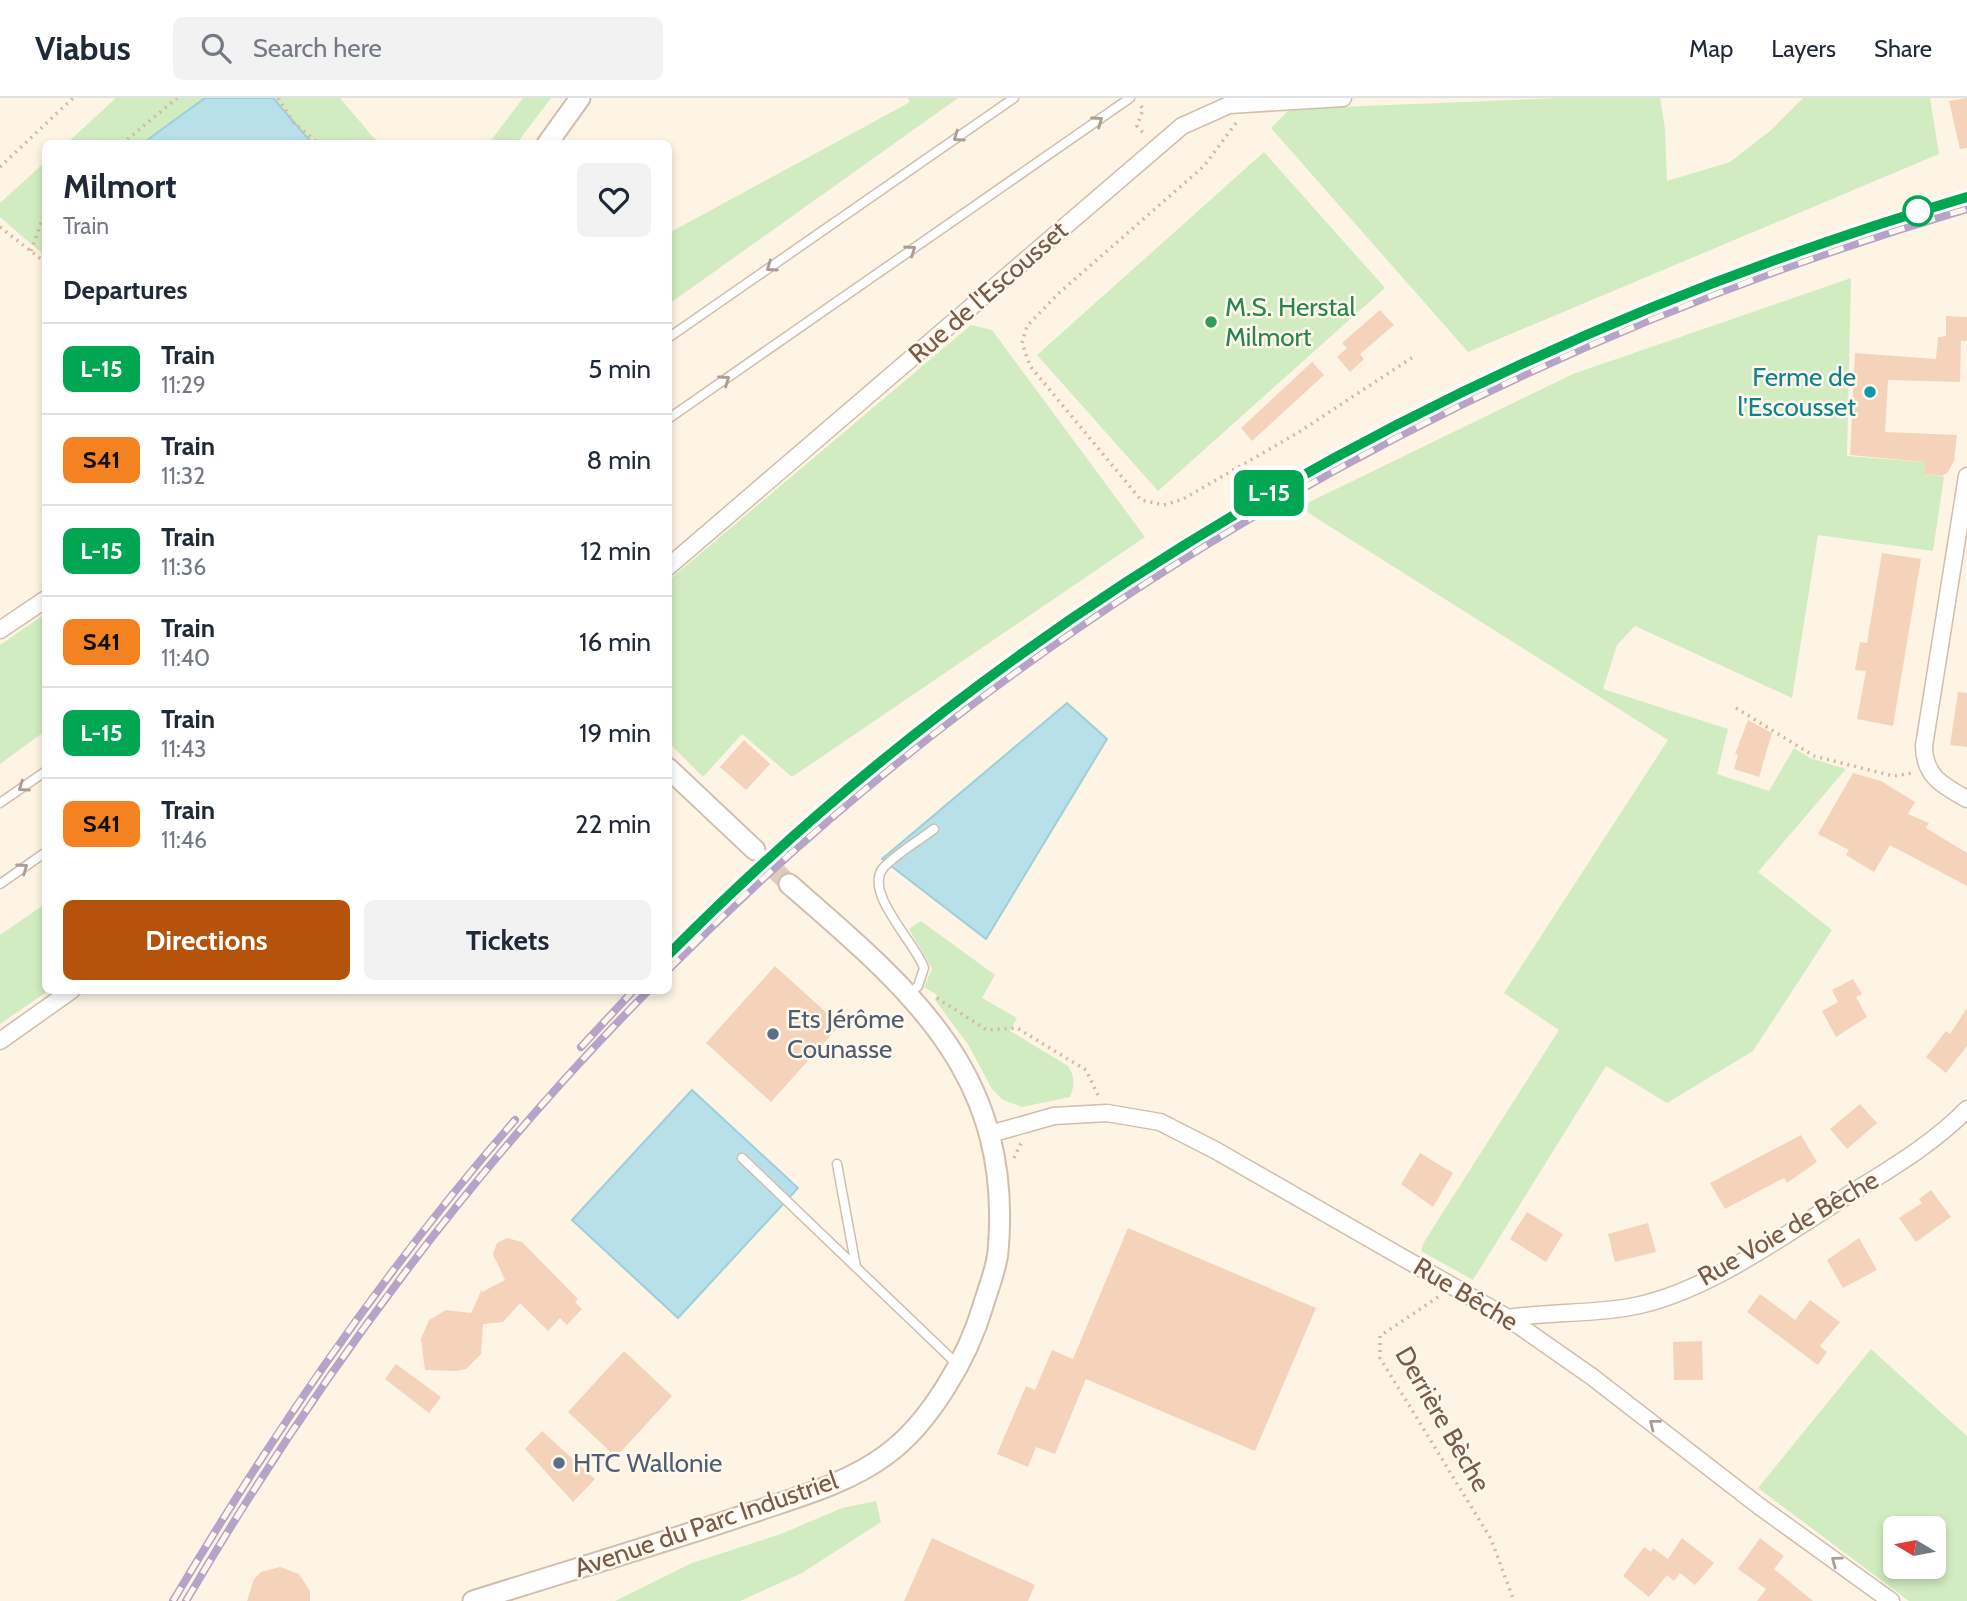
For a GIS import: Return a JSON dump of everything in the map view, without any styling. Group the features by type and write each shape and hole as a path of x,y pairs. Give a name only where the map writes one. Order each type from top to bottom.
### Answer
{"street":[{"path":"550,140 580,98"},
{"name":"Rue de l'Escousset","path":"672,563 1182,126 1205,113 1251,101 1343,98"},
{"path":"1967,476 1924,746 1929,772 1941,785 1967,799"},
{"path":"0,630 42,601"},
{"path":"672,772 755,850"},
{"name":"Avenue du Parc Industriel","path":"473,1601 726,1522 833,1485 887,1455 943,1393 978,1324 998,1254 997,1175 990,1134 972,1083 914,990 789,884"},
{"path":"0,1041 66,994"},
{"name":"Rue Voie de Bêche","path":"1508,1318 1630,1307 1679,1291 1769,1246 1919,1150 1967,1109"},
{"name":"Rue Bêche","path":"990,1134 1054,1116 1107,1113 1160,1122 1296,1194 1508,1318 1591,1376 1759,1506 1891,1601"}],"lane":[{"path":"672,335 1014,98"},
{"path":"672,416 1133,98"},
{"path":"0,803 42,774"},
{"path":"914,990 924,968 921,959 884,904 878,884 883,868 933,829"},
{"path":"0,884 42,855"},
{"path":"742,1158 959,1366"},
{"path":"837,1164 856,1270"}],"path":[{"path":"0,167 73,98"},
{"path":"127,140 177,98"},
{"path":"278,98 295,123 315,140"},
{"path":"1133,98 1143,109 1138,125 1156,148"},
{"path":"1251,101 1204,166 1059,293 1027,326 1022,343 1030,366 1141,500 1164,505 1183,499 1299,432 1413,357"},
{"path":"30,251 42,220"},
{"path":"0,227 42,260"},
{"path":"1736,708 1814,756 1893,776 1929,772"},
{"path":"914,990 987,1030 1017,1028 1086,1070 1107,1113"},
{"path":"1011,1166 1020,1143 1029,1139"},
{"name":"Derrière Bèche","path":"1455,1287 1380,1336 1380,1358 1491,1539 1514,1601"}],"green space":[{"path":"116,98 205,98 147,140 70,140"},
{"path":"273,98 340,98 375,140 309,140"},
{"path":"523,98 551,98 519,140 491,140"},
{"path":"908,98 958,98 672,302 672,231 910,102"},
{"path":"1560,98 1660,98 1665,129 1667,181 1730,162 1770,131 1803,98 1930,98 1939,154 1468,352 1271,128 1290,109"},
{"name":"M.S. Herstal Milmort","path":"1264,152 1385,288 1158,491 1037,355"},
{"path":"42,165 42,253 0,217 0,203"},
{"path":"1851,278 1847,456 1925,462 1924,474 1944,477 1933,551 1818,535 1792,698 1635,626 1617,645 1603,689 1728,729 1717,774 1769,791 1794,748 1810,758 1846,769 1758,872 1832,930 1753,1051 1667,1103 1606,1066 1473,1280 1421,1251 1424,1242 1559,1030 1504,993 1668,740 1299,507 1573,374"},
{"path":"971,325 992,330 1145,537 792,777 742,734 703,777 672,746 672,577"},
{"path":"42,616 42,733 0,764 0,645"},
{"path":"42,906 44,994 0,1024 0,935"},
{"path":"921,921 995,975 982,998 1017,1018 1010,1031 1068,1066 1074,1081 1070,1097 1022,1107 1003,1100 992,1089 969,1046 935,1000 937,995 924,987 932,969 909,929"},
{"path":"1871,1349 1967,1436 1967,1601 1909,1601 1758,1488"},
{"path":"876,1501 881,1522 802,1573 740,1601 615,1601 692,1563 781,1534 842,1508"}],"water":[{"path":"205,98 273,98 309,140 147,140"},
{"path":"1067,703 1107,739 986,939 882,859"},
{"path":"692,1090 798,1188 678,1318 572,1220"}],"building":[{"path":"1967,98 1967,148 1960,149 1949,101"},
{"path":"1380,310 1394,325 1360,354 1364,359 1350,372 1337,357 1347,348 1342,343"},
{"name":"Ferme de l'Escousset","path":"1946,316 1967,317 1967,341 1961,341 1960,382 1888,380 1885,432 1957,435 1954,461 1948,472 1942,476 1924,474 1925,462 1850,455 1855,353 1936,359 1938,337 1946,336"},
{"path":"1312,362 1324,375 1252,441 1241,428"},
{"path":"1882,553 1921,559 1893,726 1857,719 1866,671 1855,670 1860,642 1867,643"},
{"path":"1958,692 1967,693 1967,747 1950,745"},
{"path":"1748,720 1772,733 1759,777 1734,769 1738,755 1735,754"},
{"path":"744,740 770,764 746,790 720,767"},
{"path":"1853,773 1881,781 1915,802 1908,814 1929,823 1926,828 1967,853 1967,886 1890,845 1874,872 1846,855 1849,850 1818,834"},
{"name":"Ets Jérôme Counasse","path":"775,966 840,1025 771,1102 706,1043"},
{"path":"1853,979 1862,994 1856,997 1867,1017 1836,1037 1822,1011 1838,1002 1832,990"},
{"path":"1967,1008 1967,1046 1946,1073 1926,1057 1946,1031 1950,1034"},
{"path":"1860,1104 1877,1123 1847,1149 1830,1129"},
{"path":"1801,1135 1817,1162 1787,1183 1784,1178 1725,1209 1710,1183"},
{"path":"1420,1153 1453,1173 1433,1207 1401,1184"},
{"path":"1931,1190 1951,1217 1916,1242 1899,1218 1922,1203 1919,1199"},
{"path":"1527,1212 1563,1234 1546,1262 1510,1239"},
{"path":"1648,1223 1656,1252 1615,1262 1608,1234"},
{"path":"1128,1228 1316,1308 1255,1451 1086,1379 1055,1454 1036,1447 1028,1467 997,1454 1026,1386 1035,1390 1052,1350 1073,1359"},
{"path":"507,1238 522,1242 578,1299 575,1302 582,1309 567,1325 560,1318 548,1331 520,1303 503,1322 483,1324 481,1354 466,1369 425,1370 421,1339 429,1320 446,1310 471,1313 482,1289 482,1292 505,1280 493,1254 497,1243"},
{"path":"1859,1238 1877,1270 1843,1288 1827,1260"},
{"path":"1760,1294 1795,1320 1810,1300 1840,1322 1820,1346 1827,1352 1818,1365 1747,1312"},
{"path":"1702,1341 1703,1380 1674,1380 1673,1342"},
{"path":"624,1351 672,1396 616,1457 568,1412"},
{"path":"396,1364 441,1397 429,1413 385,1379"},
{"name":"HTC Wallonie","path":"542,1431 595,1479 573,1502 525,1449"},
{"path":"932,1538 1035,1585 1028,1601 904,1601"},
{"path":"1682,1538 1714,1563 1695,1585 1680,1573 1674,1581 1667,1575 1649,1597 1623,1576 1644,1547 1651,1552 1653,1548 1668,1559"},
{"path":"1760,1538 1784,1556 1774,1569 1813,1601 1757,1601 1766,1589 1738,1569"},
{"path":"280,1567 299,1574 310,1591 310,1601 247,1601 254,1579 261,1572"}],"tunnel":[{"path":"755,850 789,884"}],"railway":[{"path":"1141,573 1238,513 1337,457 1438,404 1541,355 1645,310 1751,269 1858,231 1967,197"},
{"path":"672,966 807,839 954,718 1108,608 1269,507 1437,417 1609,337 1786,268 1967,209"},
{"path":"672,951 774,854 885,759 1001,670 1121,586"},
{"path":"581,1047 630,994"},
{"path":"186,1601 288,1438 398,1281 457,1205 519,1132 645,994"},
{"path":"173,1601 251,1475 333,1353 421,1234 515,1120"}],"train":[{"name":"L-15","path":"672,951 798,833 863,778 997,673 1067,622 1281,486 1431,406 1585,334 1743,270 1967,197"}],"place":[{"name":"M.S. Herstal Milmort","path":"1211,322"},
{"name":"Ferme de l'Escousset","path":"1870,392"},
{"name":"Ets Jérôme Counasse","path":"773,1034"},
{"name":"HTC Wallonie","path":"559,1463"}]}
